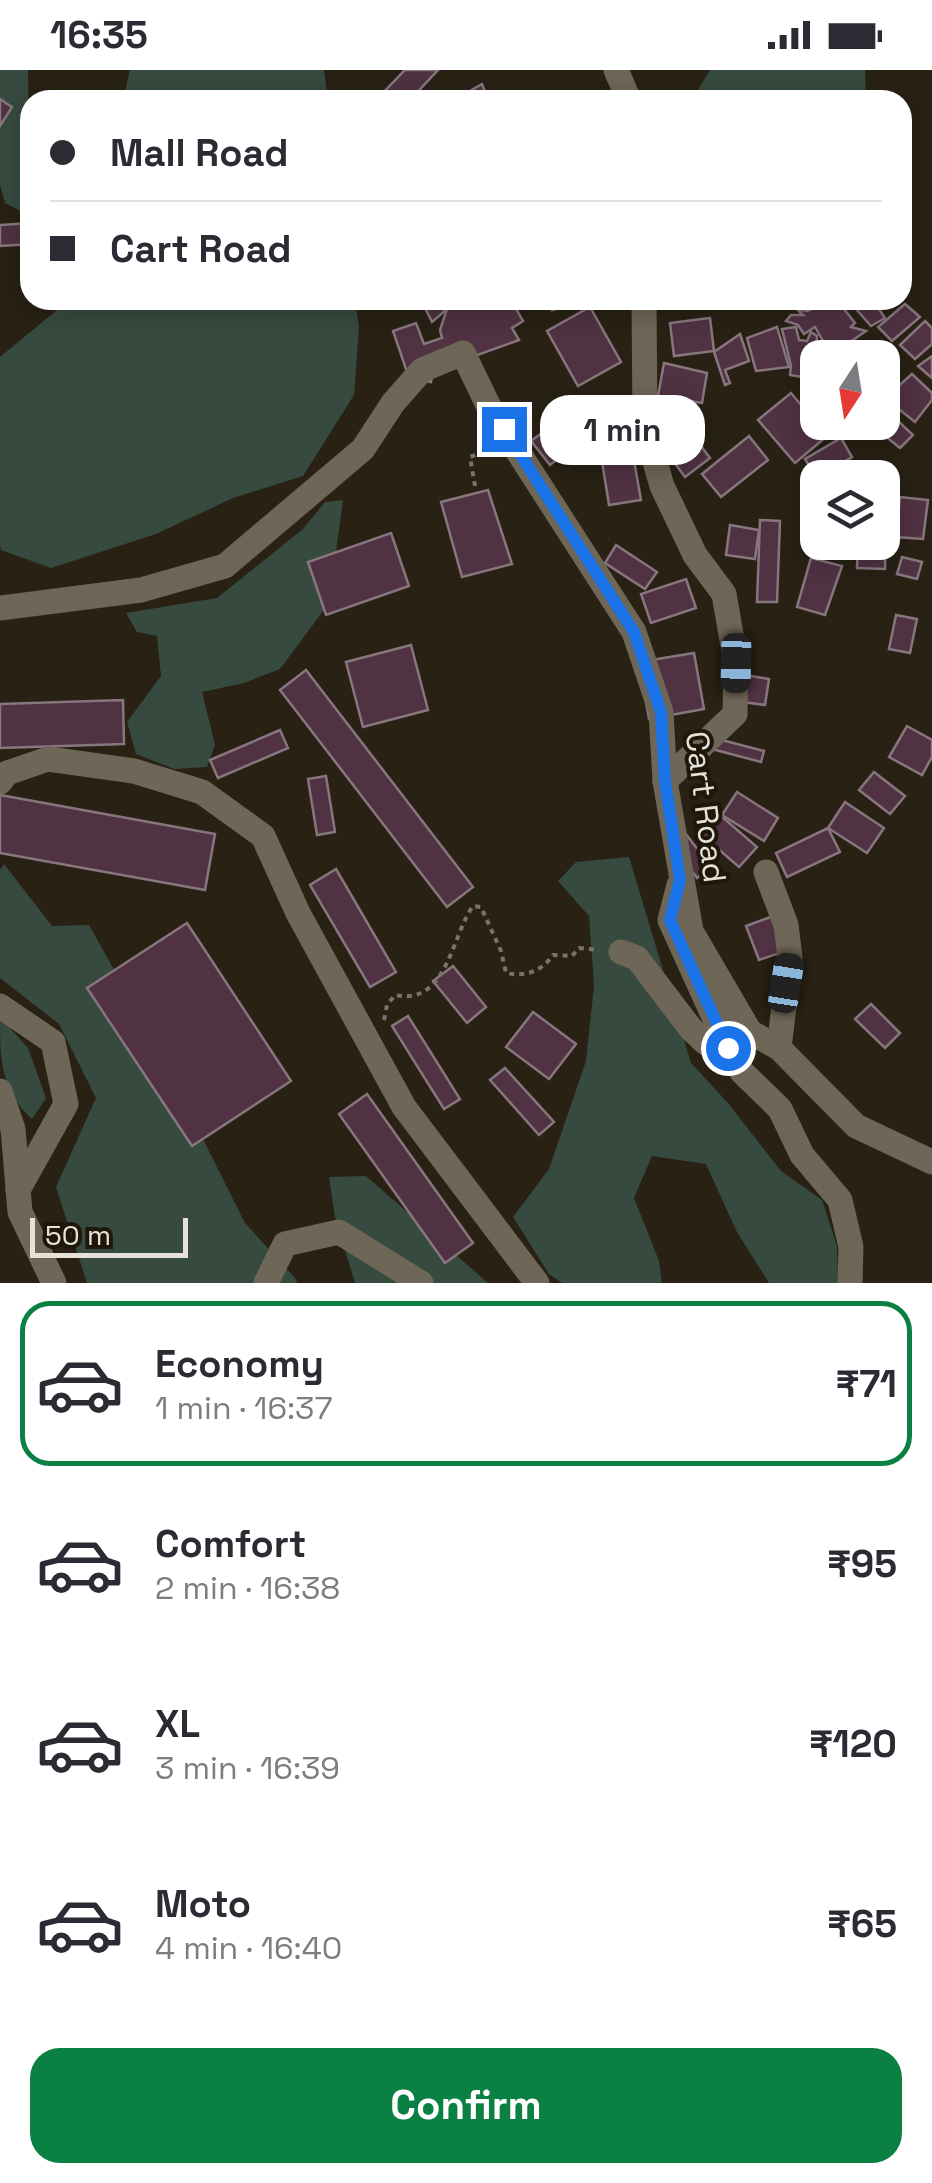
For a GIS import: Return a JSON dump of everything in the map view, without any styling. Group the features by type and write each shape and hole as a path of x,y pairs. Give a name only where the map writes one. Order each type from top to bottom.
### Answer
{"street":[{"path":"644,310 645,427 662,486 695,555 724,594 736,663 735,714 665,781"},
{"name":"Cart Road","path":"0,608 141,590 225,566 363,448 392,403 422,370 462,352 488,406 634,632 661,712 665,781 691,931 750,1032 779,1048 856,1126 932,1162"},
{"path":"0,782 7,773 48,759 134,771 202,792 263,836 298,914 404,1107 538,1283"},
{"path":"766,872 786,925 790,957 779,1048"},
{"path":"680,880 670,920 742,1072 780,1110 802,1155 840,1200 851,1247 850,1283"},
{"path":"621,952 637,958 691,1029 736,1062"},
{"path":"0,1006 53,1042 66,1104 18,1190"},
{"path":"0,1091 13,1129 20,1212 54,1283"},
{"path":"266,1283 285,1244 340,1232 422,1283"}],"path":[{"path":"384,1027 386,1005 395,995 421,996 436,982 459,942 473,906 481,908 489,922 506,973 527,976 546,965 553,955 572,956 579,948 621,952"}],"green space":[{"path":"0,70 28,70 28,90 20,90 20,211 5,203 0,185"},
{"path":"130,70 324,70 327,90 125,90"},
{"path":"710,70 865,70 866,90 698,90"},
{"path":"57,310 356,310 359,327 354,395 303,476 233,498 156,534 51,568 1,550 0,357"},
{"path":"343,500 329,603 280,669 244,683 202,692 215,745 207,767 174,769 136,754 127,722 161,676 157,636 137,632 126,613 217,598 303,529 325,502"},
{"path":"629,857 691,1063 781,1171 822,1200 837,1246 838,1283 769,1283 737,1232 706,1164 652,1156 634,1198 659,1261 662,1283 562,1283 549,1274 513,1217 549,1169 586,1061 594,986 589,916 558,881 576,862"},
{"path":"4,864 52,926 89,925 154,1041 245,1223 297,1283 87,1283 56,1187 96,1098 59,1024 0,978 0,870"},
{"path":"0,1017 28,1048 46,1098 32,1119 8,1085 2,1060"},
{"path":"366,1176 488,1283 355,1283 335,1217 329,1177"}],"building":[{"path":"405,70 438,70 419,90 386,90"},
{"path":"0,99 12,107 0,126"},
{"path":"20,224 20,245 0,246 0,225"},
{"path":"426,310 446,310 432,322"},
{"path":"447,310 517,310 523,321 512,328 519,340 433,371 431,382 409,378 393,331 416,323 424,344 442,338 440,330"},
{"path":"585,310 592,310 621,362 578,386 547,331"},
{"path":"798,310 845,310 855,323 851,327 866,331 853,340 822,340 815,327 804,334 798,325 786,321 791,315 803,315"},
{"path":"857,310 880,310 885,318 871,326"},
{"path":"898,310 912,310 920,317 893,340 878,327"},
{"path":"710,318 714,351 674,356 670,323"},
{"path":"925,321 932,328 932,344 915,359 900,345"},
{"path":"777,327 789,367 756,371 747,338"},
{"path":"796,327 800,377 790,375 782,329"},
{"path":"740,334 749,361 725,370 730,383 725,385 714,352"},
{"path":"932,356 932,378 918,366"},
{"path":"664,363 707,373 702,403 658,396"},
{"path":"912,374 932,393 932,400 915,422 900,410 900,385"},
{"path":"791,393 800,404 800,440 822,440 795,463 758,420"},
{"path":"602,401 613,437 589,445 577,409"},
{"path":"679,417 710,458 685,477 654,435"},
{"path":"900,423 913,435 900,448 890,440 900,440"},
{"path":"550,427 569,450 550,465 531,441"},
{"path":"749,436 768,460 721,497 702,474"},
{"path":"838,440 842,440 852,457 847,460 805,459"},
{"path":"631,444 641,500 609,505 600,449"},
{"path":"488,490 512,564 462,577 441,502"},
{"path":"900,497 928,500 923,539 900,537"},
{"path":"760,520 780,521 777,602 757,602"},
{"path":"730,525 759,530 755,559 726,555"},
{"path":"391,533 409,586 326,615 308,562"},
{"path":"616,545 657,572 645,589 605,563"},
{"path":"902,557 922,562 917,579 897,574"},
{"path":"810,560 842,566 825,615 797,607"},
{"path":"857,560 885,560 885,569 857,568"},
{"path":"686,579 696,608 651,623 641,594"},
{"path":"896,615 917,619 910,653 889,649"},
{"path":"411,645 428,710 363,727 346,662"},
{"path":"694,653 704,709 649,719 639,662"},
{"path":"306,670 473,887 447,907 280,690"},
{"path":"745,675 769,679 765,705 742,702"},
{"path":"123,700 124,744 0,748 0,704"},
{"path":"907,726 932,740 932,757 922,775 889,757"},
{"path":"280,730 288,748 218,778 210,760"},
{"path":"714,738 764,751 761,762 712,749"},
{"path":"874,772 905,796 890,814 859,790"},
{"path":"326,776 335,832 317,835 308,779"},
{"path":"737,792 778,818 764,841 722,815"},
{"path":"0,795 215,834 205,890 0,853"},
{"path":"845,802 884,828 867,853 828,828"},
{"path":"720,815 757,847 739,867 702,835"},
{"path":"828,828 840,852 787,877 776,853"},
{"path":"682,829 711,867 697,878 668,840"},
{"path":"336,869 396,972 370,987 310,885"},
{"path":"784,912 797,947 759,960 746,926"},
{"path":"187,923 291,1081 192,1146 87,988"},
{"path":"453,966 486,1007 467,1023 433,981"},
{"path":"871,1004 900,1033 885,1048 855,1019"},
{"path":"533,1012 576,1044 549,1079 506,1047"},
{"path":"408,1016 460,1099 444,1109 392,1026"},
{"path":"505,1068 554,1122 539,1135 490,1080"},
{"path":"367,1094 473,1243 445,1263 339,1114"}],"route":[{"path":"504,429 634,632 661,712 665,781 680,880 670,920 728,1048"}]}
